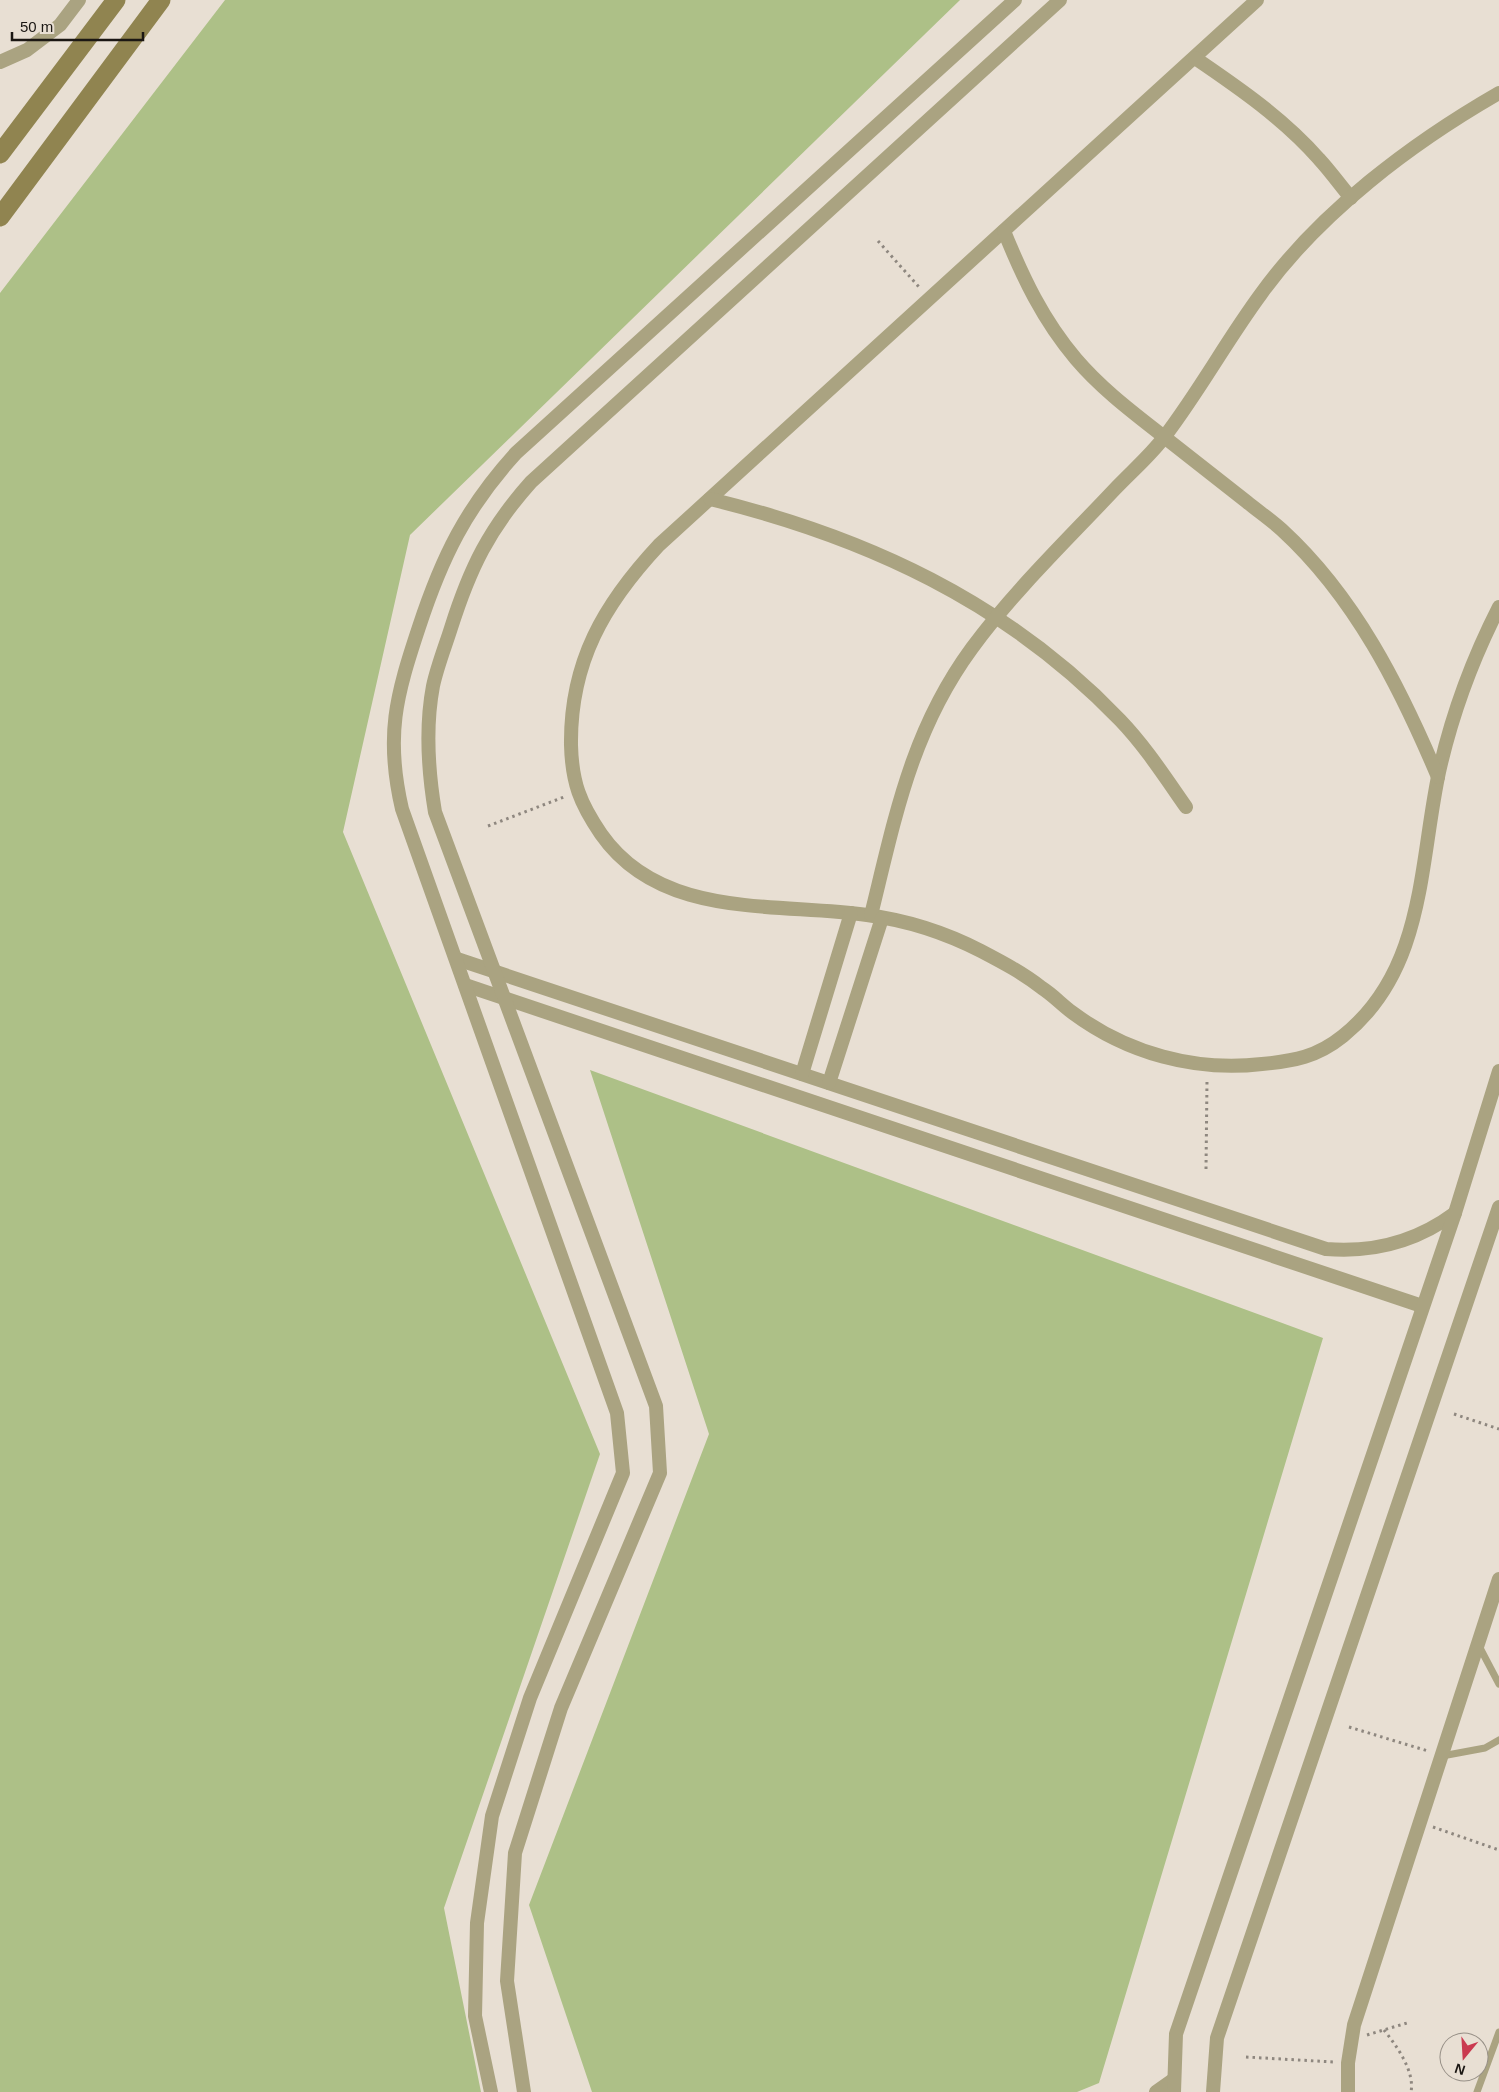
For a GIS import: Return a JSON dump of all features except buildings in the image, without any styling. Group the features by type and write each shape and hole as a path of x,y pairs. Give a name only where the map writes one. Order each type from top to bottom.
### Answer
{"street":[{"path":"0,62 27,50 60,26 79,0"},
{"path":"0,154 116,0"},
{"path":"0,217 161,0"},
{"path":"491,2092 475,2016 477,1923 492,1816 530,1698 623,1472 617,1413 402,809 394,765 393,743 397,697 441,566 468,513 498,472 516,453 1014,0"},
{"path":"524,2092 507,1981 516,1854 561,1708 660,1473 656,1406 435,812 428,761 428,735 433,685 460,600 482,549 513,503 531,482 1060,0"},
{"path":"1257,0 659,545 639,566 611,605 593,638 577,682 572,717 572,768 577,792 592,820 607,842 625,860 646,876 670,889 694,898 720,902 877,916 925,928 967,944 1007,964 1044,989 1072,1013 1104,1033 1138,1048 1173,1059 1207,1066 1247,1066 1284,1062 1318,1053 1344,1035 1368,1012 1387,986 1402,958 1412,927 1438,777 1450,729 1464,683 1483,638 1499,607"},
{"path":"1195,58 1239,88 1280,122 1319,159 1351,198"},
{"path":"830,1083 877,916 902,789 915,752 931,716 972,648 1025,585 1164,437 1262,293 1319,228 1351,198 1415,146 1499,93"},
{"path":"1004,231 1022,277 1046,320 1076,360 1111,395 1282,530 1322,572 1358,619 1389,669 1415,722 1438,777"},
{"path":"710,499 802,524 859,545 906,566 996,618 1041,648 1083,683 1121,721 1156,763 1186,807"},
{"path":"802,1074 851,913"},
{"path":"456,959 1326,1249 1362,1250 1396,1244 1427,1232 1455,1214"},
{"path":"466,985 1422,1306"},
{"path":"1156,2092 1173,2086 1176,2034 1422,1306 1455,1214 1499,1070"},
{"path":"1213,2092 1217,2038 1499,1207"},
{"path":"1348,2092 1348,2063 1354,2025 1499,1579"}],"lane":[{"path":"1478,1646 1499,1684"},
{"path":"1442,1756 1485,1748 1499,1740"},
{"path":"1477,2092 1499,2032"}],"path":[{"path":"878,241 930,298"},
{"path":"488,826 577,792"},
{"path":"1206,1169 1207,1066"},
{"path":"1454,1414 1499,1429"},
{"path":"1349,1727 1442,1756"},
{"path":"1420,1822 1499,1850"},
{"path":"1352,2040 1407,2023"},
{"path":"1384,2030 1408,2070 1411,2092"},
{"path":"1246,2057 1348,2063"}],"green space":[{"path":"225,0 960,0 410,535 343,832 600,1454 444,1908 481,2092 0,2092 0,293"},
{"path":"590,1070 1323,1338 1099,2083 1077,2092 592,2092 529,1905 709,1434"}]}
